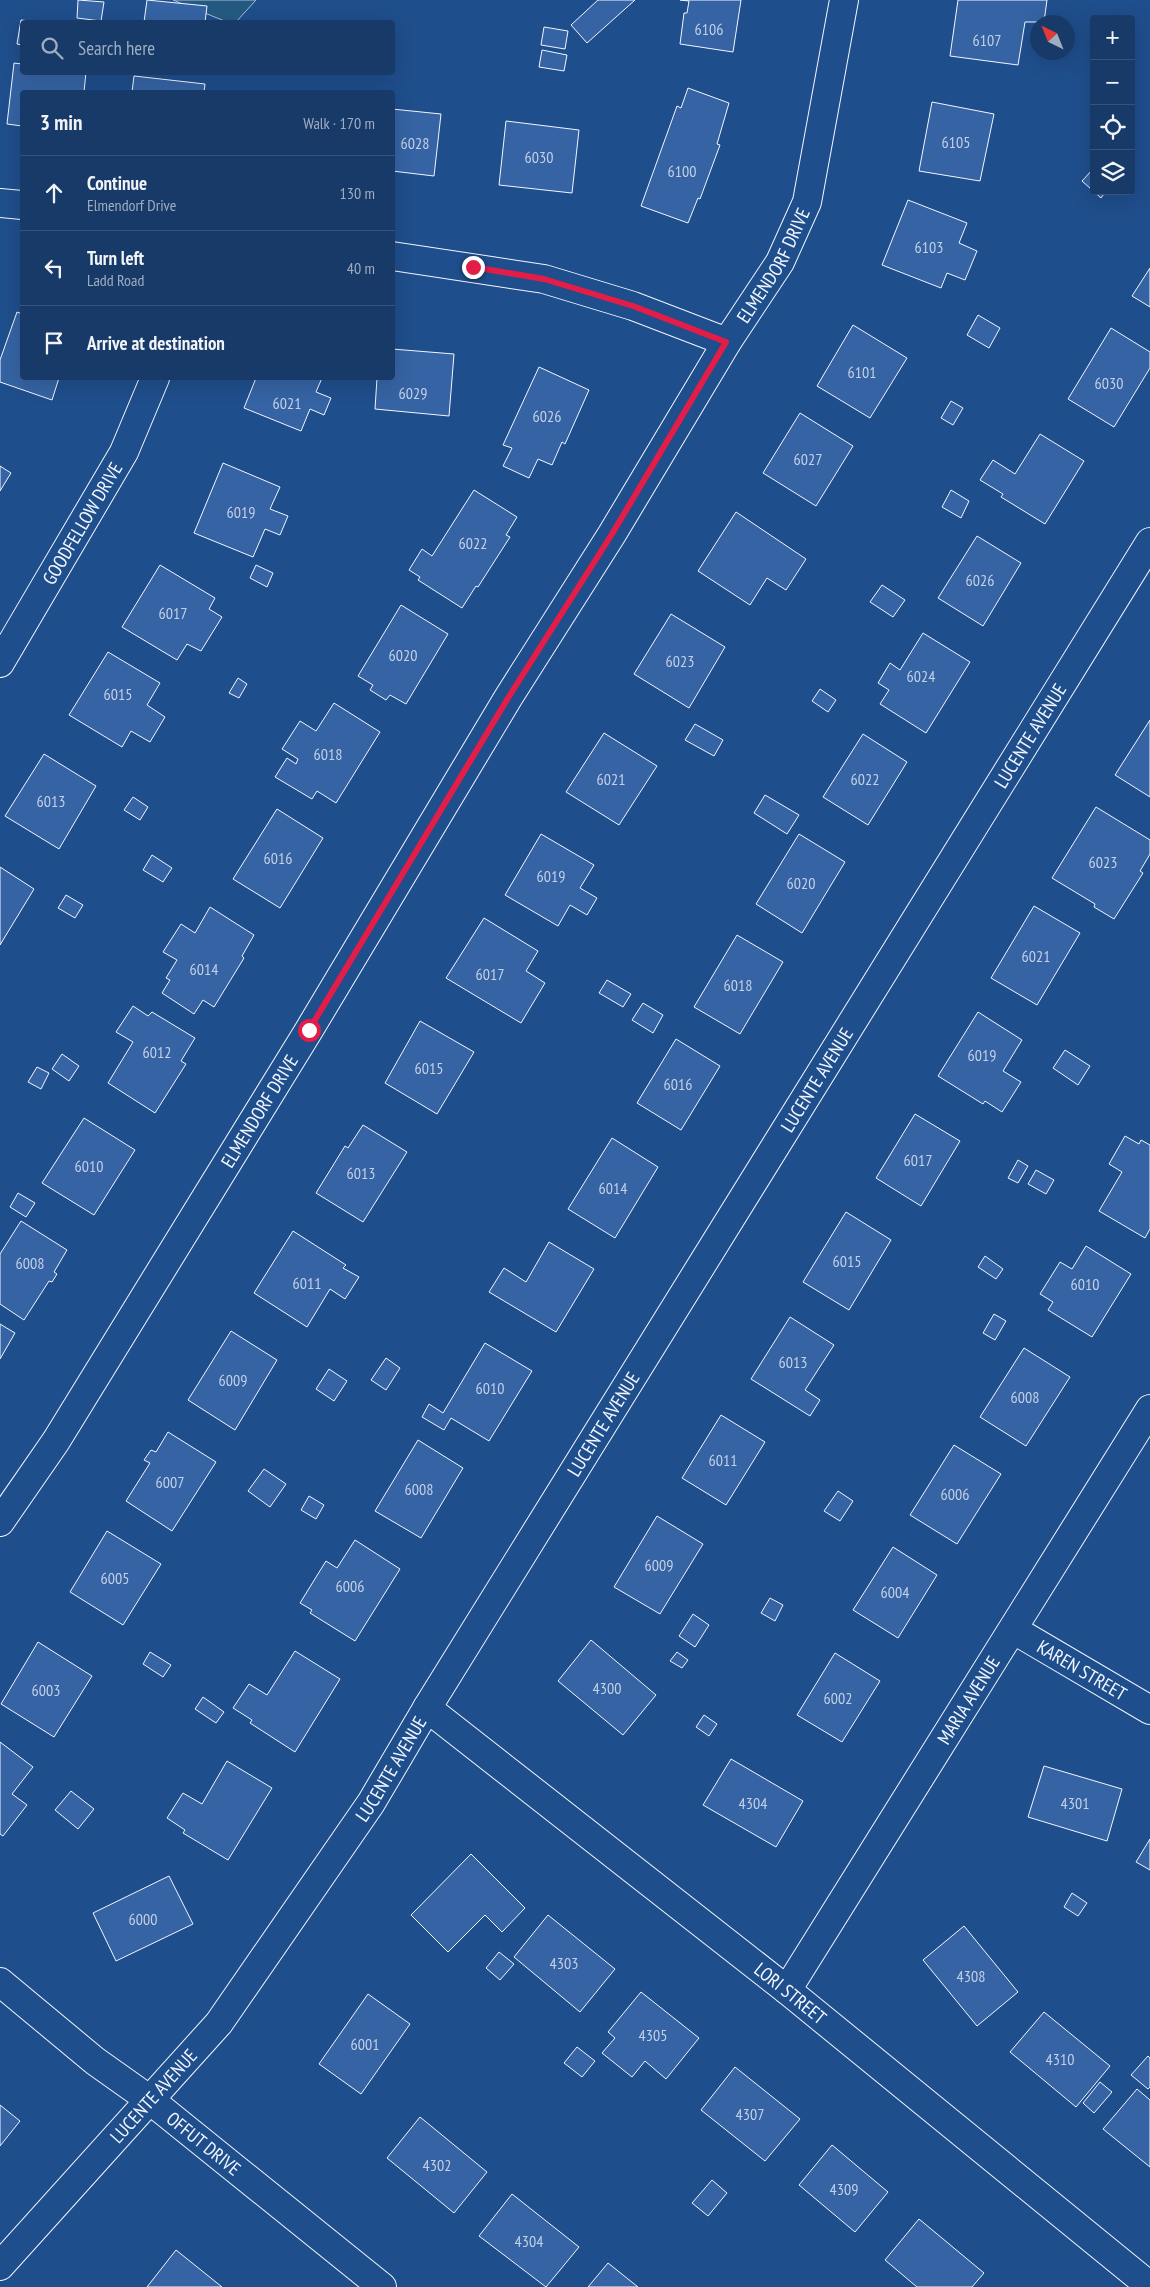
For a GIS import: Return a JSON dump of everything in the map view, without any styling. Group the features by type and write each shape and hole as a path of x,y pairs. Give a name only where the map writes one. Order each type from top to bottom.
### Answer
{"street":[{"name":"ELMENDORF DRIVE","path":"0,1522 56,1441 298,1047 508,698 612,534 726,342 780,262 807,202 844,0"},
{"path":"0,202 20,206"},
{"path":"395,256 544,279 633,306 726,342"},
{"name":"GOODFELLOW DRIVE","path":"0,663 124,452 154,380"},
{"name":"LUCENTE AVENUE","path":"0,2266 219,2023 284,1931 370,1803 1150,542"},
{"name":"MARIA AVENUE","path":"787,1990 1014,1630 1150,1409"},
{"name":"KAREN STREET","path":"1014,1630 1150,1710"},
{"name":"LORI STREET","path":"427,1708 787,1990 1150,2286"},
{"name":"OFFUT DRIVE","path":"0,1982 95,2061 150,2100 382,2287"}],"shaded area":[{"path":"173,0 256,0 238,20 222,20"}],"building":[{"path":"78,0 104,2 101,20 77,18"},
{"path":"147,0 207,6 205,20 144,20"},
{"path":"598,0 635,0 587,43 571,25"},
{"path":"680,0 741,0 733,52 680,44 684,13 687,13 689,1"},
{"path":"958,0 1047,0 1045,15 1030,15 1030,22 1025,22 1018,65 950,56"},
{"path":"20,26 20,45 17,44"},
{"path":"544,27 568,31 565,49 541,45"},
{"path":"542,50 567,55 564,71 539,67"},
{"path":"14,63 20,64 20,75 86,75 84,90 20,90 20,126 7,124"},
{"path":"134,76 205,84 204,90 132,90"},
{"path":"688,88 729,103 717,144 720,145 700,199 698,198 688,223 641,206 677,106 681,108"},
{"path":"932,102 994,114 980,181 919,171"},
{"path":"395,109 441,114 434,176 395,171"},
{"path":"506,121 579,130 572,193 499,185"},
{"path":"1090,172 1090,188 1082,181"},
{"path":"908,200 967,223 959,243 977,251 965,280 947,273 941,288 882,265"},
{"path":"1150,268 1150,307 1132,296"},
{"path":"17,312 20,313 20,380 58,380 52,400 0,382 0,360"},
{"path":"978,315 1000,328 989,348 967,335"},
{"path":"853,325 907,358 870,418 817,386"},
{"path":"1111,328 1150,352 1150,368 1114,427 1068,399"},
{"path":"395,349 454,354 449,416 375,409 377,380 395,380"},
{"path":"539,367 589,390 565,444 562,442 552,465 538,459 529,478 503,466 512,448 503,445"},
{"path":"255,380 321,380 316,392 331,398 324,415 310,409 301,431 244,408"},
{"path":"951,401 963,408 953,425 941,418"},
{"path":"800,413 853,446 816,506 763,473"},
{"path":"1040,434 1084,461 1045,524 1001,497 1003,494 980,480 993,460 1015,474"},
{"path":"223,463 280,487 270,509 288,516 280,535 265,529 253,557 194,533"},
{"path":"0,466 11,473 0,491"},
{"path":"474,490 517,517 506,535 510,537 462,608 418,580 420,577 409,570 422,549 432,556"},
{"path":"951,490 969,501 961,518 942,507"},
{"path":"736,512 806,559 786,590 767,578 750,605 698,571"},
{"path":"977,536 1021,563 983,626 938,598"},
{"path":"160,565 215,598 209,609 222,617 201,651 187,644 177,660 122,627"},
{"path":"256,565 273,573 267,587 250,578"},
{"path":"882,585 905,600 893,617 870,602"},
{"path":"401,605 448,634 406,704 390,695 386,700 370,690 373,685 358,676"},
{"path":"671,614 725,647 689,708 634,674"},
{"path":"923,633 970,662 926,733 880,704 889,690 878,683 890,663 900,670"},
{"path":"108,652 160,683 147,705 165,717 150,742 131,731 122,747 69,715"},
{"path":"238,678 247,684 239,698 229,693"},
{"path":"820,689 836,700 828,712 812,701"},
{"path":"334,703 380,732 336,803 317,791 312,799 275,777 287,758 296,764 298,759 282,749 300,721 316,731"},
{"path":"1150,720 1150,797 1115,775"},
{"path":"695,724 723,740 714,756 685,740"},
{"path":"604,733 657,766 619,825 566,792"},
{"path":"863,734 907,762 868,825 823,797"},
{"path":"44,754 96,786 59,849 5,816"},
{"path":"765,795 799,815 787,834 754,813"},
{"path":"133,797 148,807 140,820 124,810"},
{"path":"1096,807 1150,840 1150,854 1140,871 1143,873 1114,919 1094,907 1095,904 1052,878"},
{"path":"277,809 323,838 280,908 233,879"},
{"path":"541,834 594,865 580,888 597,898 587,915 570,905 558,926 505,895"},
{"path":"799,834 845,862 802,933 756,904"},
{"path":"152,855 172,868 163,882 143,870"},
{"path":"0,867 34,889 0,945"},
{"path":"66,895 83,905 75,918 58,908"},
{"path":"1034,906 1080,933 1037,1005 991,978"},
{"path":"210,907 254,935 242,956 244,958 214,1007 203,1000 194,1014 162,993 170,980 166,978 177,960 163,952 181,924 195,933"},
{"path":"484,918 538,951 526,971 545,983 521,1023 446,978"},
{"path":"737,935 783,962 740,1034 694,1007"},
{"path":"607,980 631,994 623,1007 599,993"},
{"path":"643,1003 663,1015 653,1033 632,1020"},
{"path":"133,1006 148,1016 152,1012 195,1038 181,1061 186,1064 155,1113 108,1083 133,1042 116,1032"},
{"path":"978,1012 1022,1040 1003,1071 1021,1082 1002,1112 985,1101 983,1104 938,1076"},
{"path":"420,1021 474,1052 437,1114 385,1083"},
{"path":"676,1039 720,1066 681,1130 637,1103"},
{"path":"1065,1050 1090,1066 1078,1085 1053,1068"},
{"path":"62,1054 79,1066 69,1081 52,1069"},
{"path":"37,1067 49,1073 41,1089 28,1082"},
{"path":"915,1114 960,1141 921,1206 876,1178"},
{"path":"84,1118 135,1150 94,1215 42,1183"},
{"path":"363,1125 407,1152 363,1222 316,1193 345,1146 348,1148"},
{"path":"1125,1136 1139,1144 1141,1140 1150,1145 1150,1229 1145,1238 1099,1211 1122,1172 1109,1164"},
{"path":"612,1138 658,1167 615,1238 568,1209"},
{"path":"1018,1160 1028,1166 1018,1183 1008,1178"},
{"path":"1036,1170 1054,1180 1046,1194 1028,1184"},
{"path":"18,1193 35,1203 26,1217 10,1207"},
{"path":"846,1212 891,1240 849,1310 803,1282"},
{"path":"21,1221 67,1250 54,1272 57,1274 52,1282 49,1281 24,1320 0,1304 0,1254"},
{"path":"293,1231 346,1265 343,1268 359,1277 345,1299 330,1289 307,1327 254,1293"},
{"path":"549,1242 594,1269 556,1332 489,1292 504,1268 526,1282"},
{"path":"1086,1246 1131,1274 1092,1337 1048,1310 1053,1302 1040,1294 1060,1262 1072,1269"},
{"path":"985,1256 1003,1269 996,1279 978,1267"},
{"path":"994,1314 1006,1321 995,1340 983,1333"},
{"path":"790,1317 834,1345 805,1390 820,1400 810,1416 751,1379"},
{"path":"0,1324 15,1333 0,1359"},
{"path":"231,1331 277,1360 235,1430 188,1400"},
{"path":"485,1343 532,1371 489,1441 451,1418 444,1430 422,1417 429,1404 443,1413"},
{"path":"1024,1348 1070,1377 1026,1446 980,1417"},
{"path":"386,1358 400,1368 386,1390 371,1380"},
{"path":"329,1369 347,1381 334,1401 316,1389"},
{"path":"721,1415 765,1442 726,1505 682,1478"},
{"path":"168,1432 216,1462 172,1531 126,1501 150,1463 144,1460 151,1450 156,1452"},
{"path":"418,1440 463,1468 421,1538 375,1511"},
{"path":"954,1445 1001,1474 957,1544 910,1515"},
{"path":"264,1469 286,1484 270,1507 248,1491"},
{"path":"838,1491 853,1501 840,1521 824,1511"},
{"path":"309,1496 324,1505 316,1519 301,1510"},
{"path":"657,1516 703,1544 660,1614 614,1587"},
{"path":"107,1531 161,1564 123,1625 70,1592"},
{"path":"355,1540 400,1569 355,1641 310,1613 312,1610 300,1603 326,1561 337,1568"},
{"path":"893,1547 937,1575 898,1638 853,1610"},
{"path":"770,1598 783,1605 775,1621 761,1613"},
{"path":"693,1614 709,1625 695,1647 679,1636"},
{"path":"591,1640 656,1695 623,1735 558,1681"},
{"path":"38,1642 92,1676 54,1737 1,1704"},
{"path":"295,1651 340,1679 295,1752 250,1723 252,1720 233,1708 249,1684 267,1695"},
{"path":"150,1652 171,1665 163,1677 143,1664"},
{"path":"677,1652 688,1660 682,1668 670,1661"},
{"path":"835,1653 880,1681 842,1742 797,1715"},
{"path":"203,1697 224,1712 216,1723 195,1709"},
{"path":"704,1715 717,1724 709,1736 696,1727"},
{"path":"0,1742 33,1767 12,1794 27,1805 3,1836 0,1834"},
{"path":"731,1759 803,1801 776,1847 703,1805"},
{"path":"227,1761 272,1788 228,1860 183,1833 185,1830 167,1818 183,1793 202,1804"},
{"path":"1044,1766 1122,1789 1107,1841 1028,1817"},
{"path":"71,1791 94,1809 78,1829 55,1810"},
{"path":"1150,1839 1150,1870 1136,1862"},
{"path":"471,1854 525,1908 502,1932 485,1915 448,1952 411,1915"},
{"path":"169,1876 193,1924 116,1961 93,1913"},
{"path":"1072,1893 1087,1903 1078,1916 1064,1907"},
{"path":"548,1915 615,1969 580,2012 514,1957"},
{"path":"964,1926 1018,1992 977,2026 923,1960"},
{"path":"499,1952 514,1964 500,1980 486,1968"},
{"path":"641,1992 699,2038 666,2079 645,2061 632,2077 602,2053 615,2038 608,2032"},
{"path":"368,1994 410,2024 361,2094 319,2064"},
{"path":"1044,2012 1110,2066 1076,2107 1010,2052"},
{"path":"577,2047 595,2061 582,2077 564,2063"},
{"path":"1148,2056 1150,2058 1150,2087 1148,2089 1131,2075"},
{"path":"735,2067 800,2119 765,2161 701,2110"},
{"path":"1100,2082 1112,2092 1094,2113 1083,2103"},
{"path":"1137,2089 1150,2100 1150,2167 1103,2129"},
{"path":"0,2105 20,2121 0,2146"},
{"path":"420,2117 487,2172 454,2213 387,2158"},
{"path":"832,2145 888,2192 855,2232 799,2185"},
{"path":"712,2180 727,2193 708,2216 692,2203"},
{"path":"512,2194 579,2247 546,2287 479,2236"},
{"path":"919,2219 984,2273 972,2287 917,2287 885,2260"},
{"path":"176,2250 222,2287 147,2287"},
{"path":"608,2263 638,2287 588,2287"}],"route":[{"path":"309,1030 508,698 612,534 726,342 633,306 544,279 473,267"}]}
